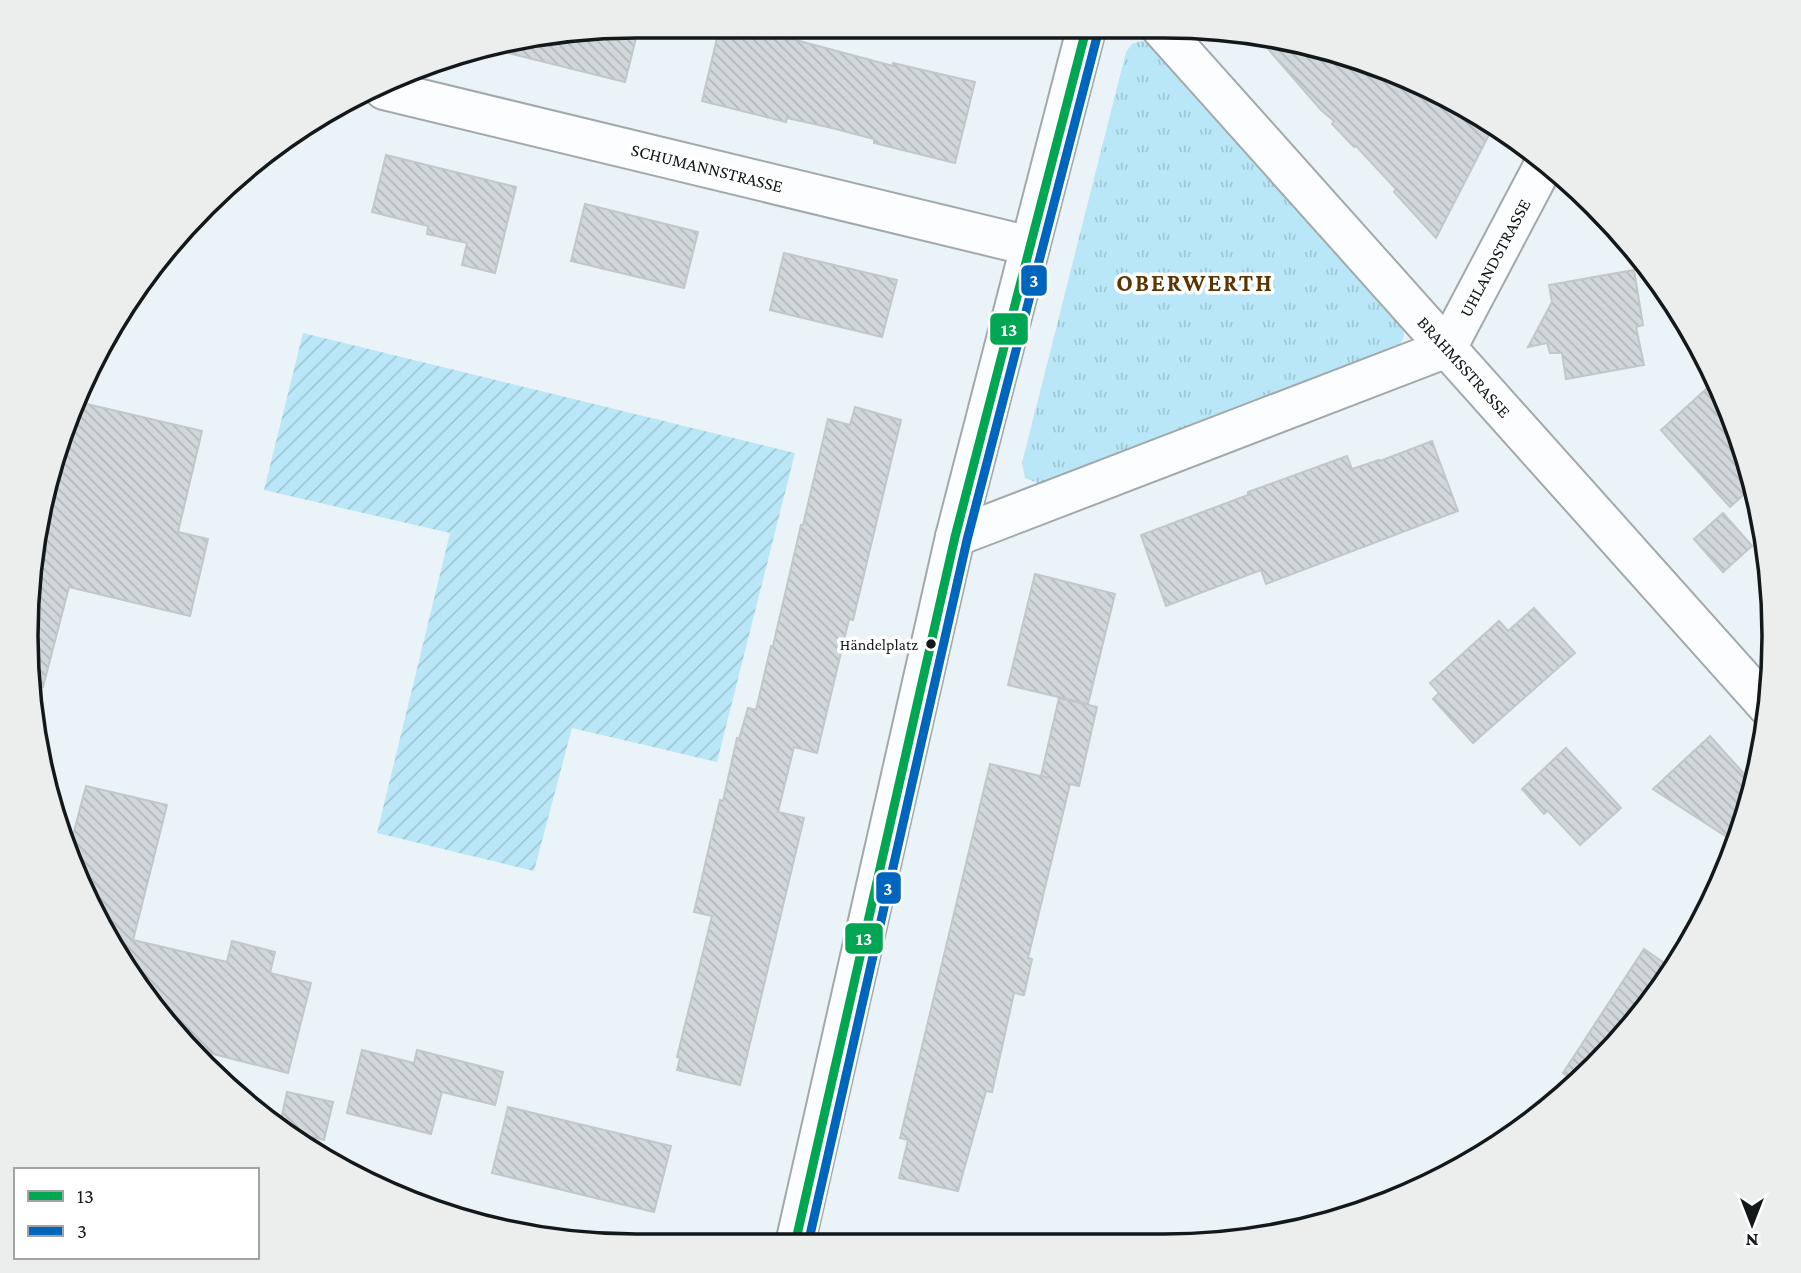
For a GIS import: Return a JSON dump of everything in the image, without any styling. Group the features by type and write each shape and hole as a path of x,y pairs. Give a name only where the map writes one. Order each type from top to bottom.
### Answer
{"street":[{"path":"797,1234 955,537 1084,38"},
{"name":"BRAHMSSTRASSE","path":"1170,38 1759,697"},
{"name":"SCHUMANNSTRASSE","path":"391,92 1030,246"},
{"name":"UHLANDSTRASSE","path":"1447,348 1540,171"},
{"path":"955,537 1447,348"}],"green space":[{"path":"1141,41 1150,44 1401,319 1403,339 1390,354 1055,482 1038,483 1025,478 1022,463 1126,52 1132,44"},
{"path":"303,333 795,453 717,762 572,728 534,871 377,833 450,533 264,490"}],"building":[{"path":"636,38 625,82 508,53 558,44"},
{"path":"717,38 788,38 893,66 893,63 975,82 955,163 874,143 874,139 832,128 787,118 786,122 702,101"},
{"path":"1267,48 1319,59 1392,84 1437,104 1489,134 1436,238 1394,192 1396,189 1321,110"},
{"path":"386,155 516,187 495,273 462,265 467,243 427,234 428,226 372,212"},
{"path":"585,204 698,232 684,288 571,261"},
{"path":"784,253 897,280 882,337 770,310"},
{"path":"1634,270 1643,325 1636,327 1644,365 1566,379 1562,353 1550,353 1547,343 1528,347 1552,302 1549,285"},
{"path":"1708,387 1731,444 1745,494 1730,507 1661,430"},
{"path":"86,404 202,431 178,532 208,539 190,616 69,587 43,687 38,636 44,558 59,482"},
{"path":"855,407 901,420 853,620 849,619 817,753 794,747 778,812 804,818 740,1085 677,1070 680,1058 677,1057 712,916 694,912 737,738 739,739 748,708 756,710 828,419 850,425"},
{"path":"1432,441 1458,511 1266,584 1261,570 1166,606 1141,535 1347,456 1352,469"},
{"path":"1723,513 1752,546 1723,572 1694,539"},
{"path":"1035,574 1115,594 1088,704 1008,685"},
{"path":"1534,608 1575,653 1473,743 1433,699 1439,693 1430,683 1499,621 1508,631"},
{"path":"1059,698 1097,707 1079,786 1070,784 1028,958 1032,959 1024,995 1014,993 992,1092 986,1091 958,1191 899,1178 908,1140 900,1138 990,764 1049,778 1041,776"},
{"path":"1710,736 1746,776 1728,838 1653,789"},
{"path":"1566,748 1621,808 1580,845 1548,811 1544,814 1522,789"},
{"path":"86,786 167,805 133,940 227,962 232,941 275,952 270,973 311,983 288,1073 208,1053 187,1031 139,969 119,936 100,901 73,836"},
{"path":"1644,949 1665,964 1614,1031 1568,1077 1563,1073"},
{"path":"362,1050 414,1063 417,1050 503,1072 495,1105 442,1092 431,1134 347,1113"},
{"path":"287,1092 333,1102 324,1140 307,1136 281,1118"},
{"path":"508,1107 671,1146 654,1212 492,1173"}],"transit line":[{"name":"13","path":"797,1234 955,537 1084,38"},
{"name":"3","path":"810,1234 967,540 1097,38"}],"place":[{"name":"Händelplatz","path":"931,644"}],"district":[{"name":"OBERWERTH","path":"1195,282"}]}
